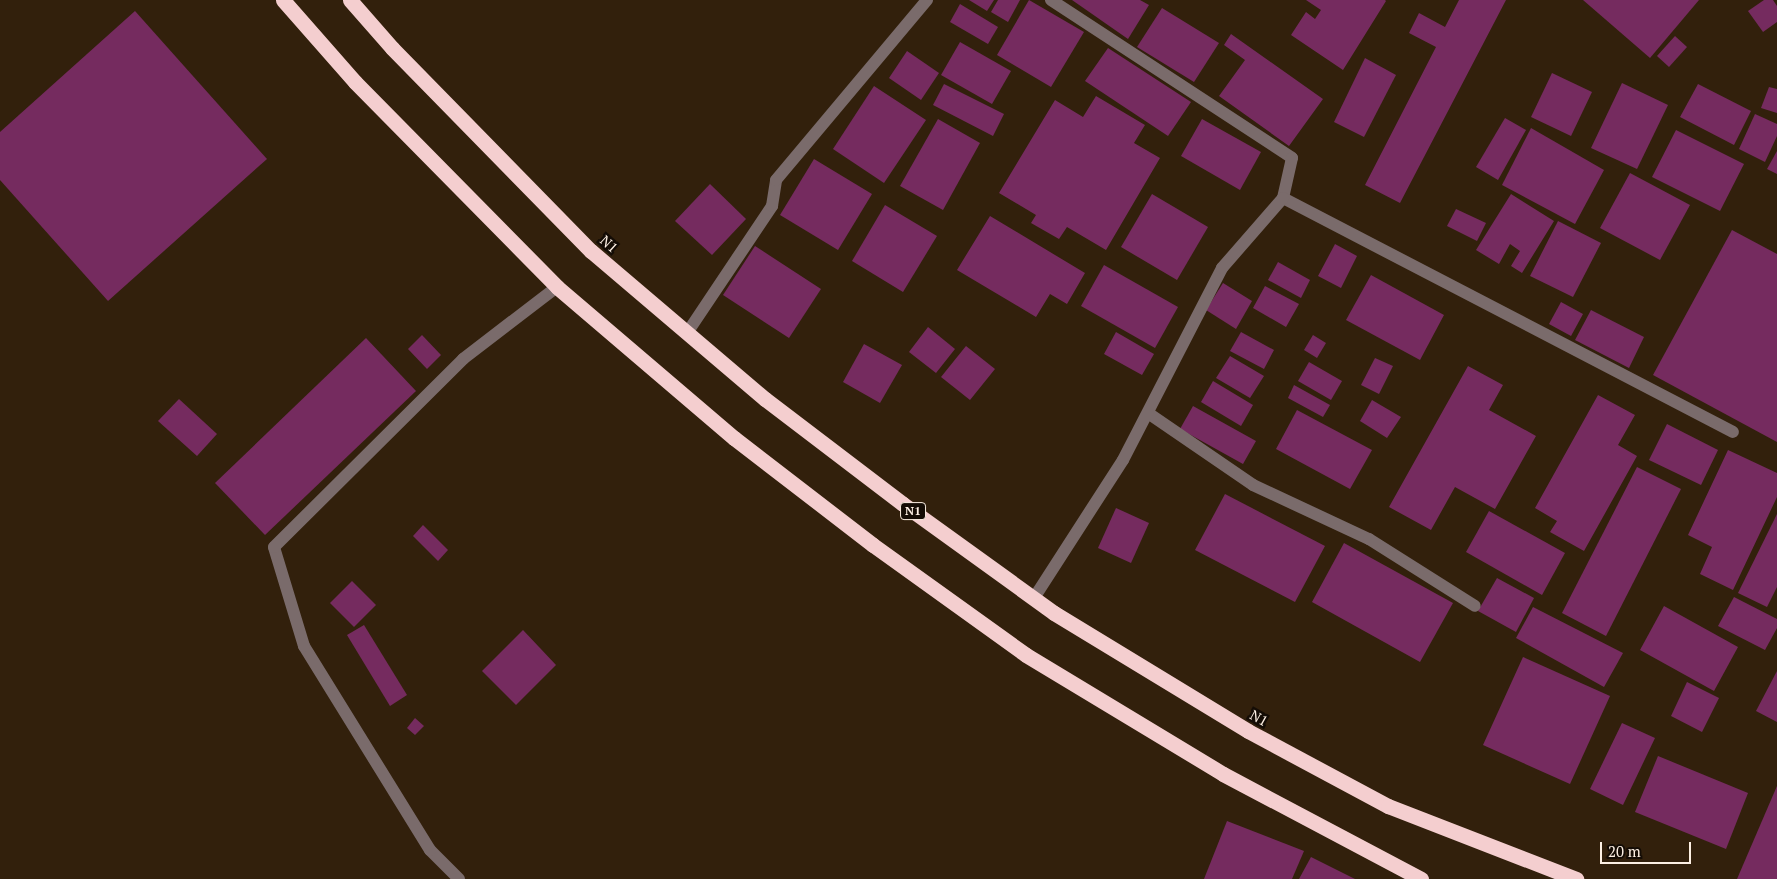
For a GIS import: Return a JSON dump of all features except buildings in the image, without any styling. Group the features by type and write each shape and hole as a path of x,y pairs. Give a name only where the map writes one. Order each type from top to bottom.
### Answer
{"highway":[{"path":"283,0 355,82 557,288 734,438 873,545 1026,655 1223,774 1421,879"},
{"name":"N1","path":"350,0 392,48 591,251 765,399 1034,598 1248,731 1388,806 1576,879"}],"street":[{"path":"688,333 772,206 776,180 927,0"},
{"path":"1034,598 1123,460 1222,268 1283,198 1292,158 1050,0"},
{"path":"1283,198 1733,432"},
{"path":"459,879 430,850 304,646 274,547 464,358 557,288"},
{"path":"1148,413 1253,485 1369,539 1475,606"}]}
